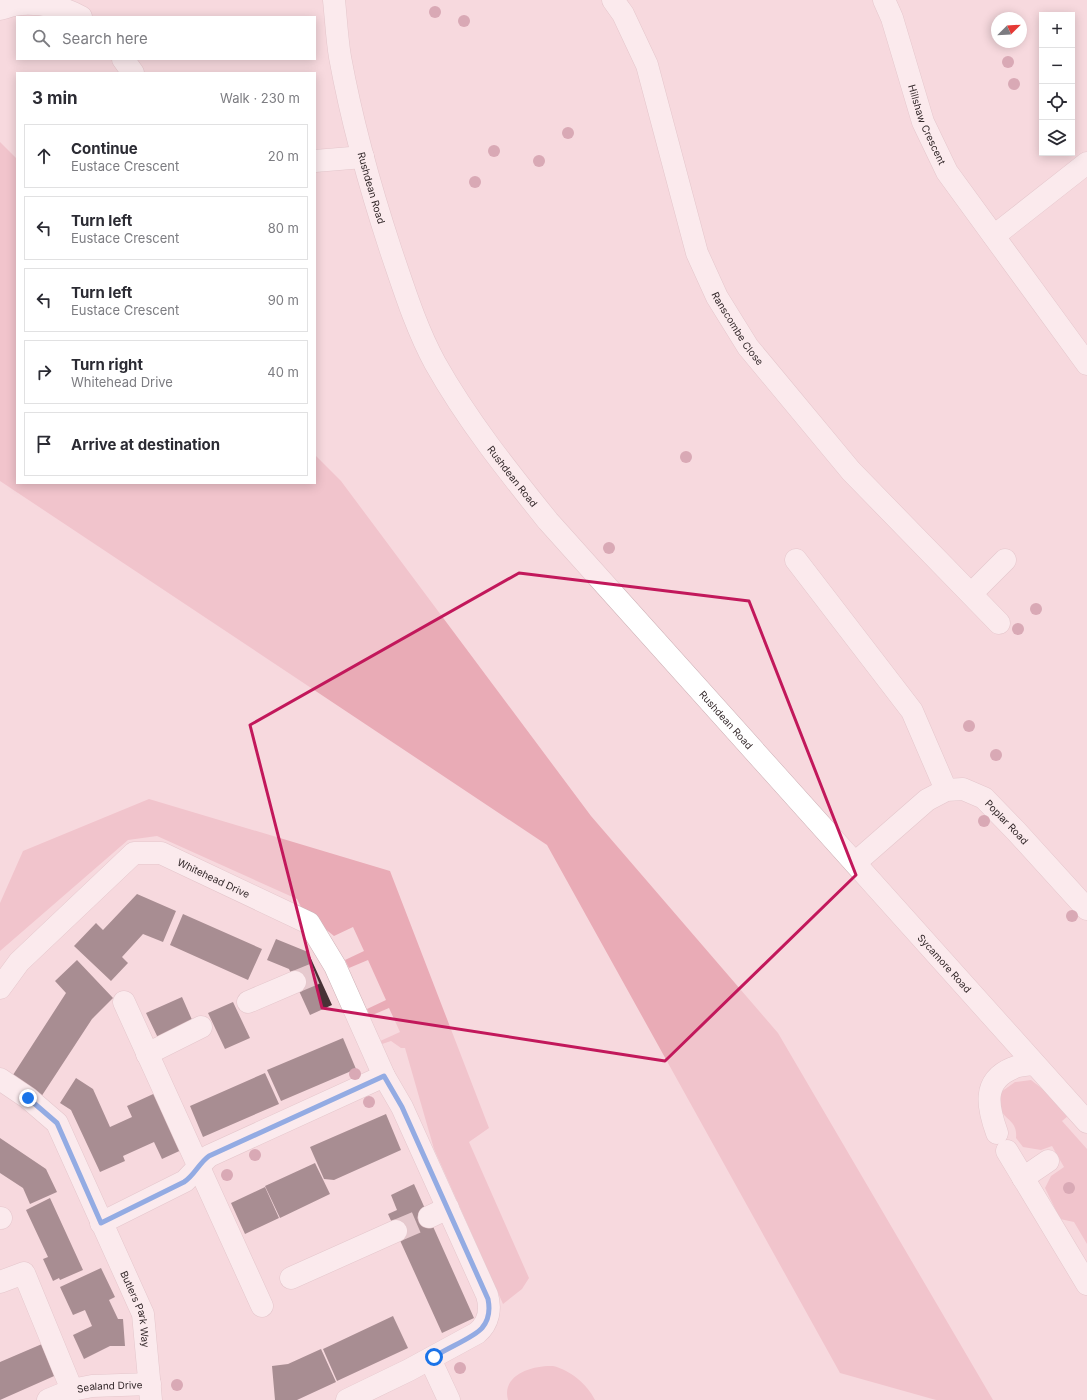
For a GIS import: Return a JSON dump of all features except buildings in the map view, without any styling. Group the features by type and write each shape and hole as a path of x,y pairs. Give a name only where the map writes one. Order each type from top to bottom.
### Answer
{"street":[{"name":"Rushdean Road","path":"334,0 340,56 374,199 413,315 435,362 461,406 499,460 548,521 855,863"},
{"name":"Ranscombe Close","path":"613,0 623,14 647,65 697,253 717,297 748,347 851,471 999,623"},
{"name":"Hillshaw Crescent","path":"884,0 892,18 923,122 948,172 1087,364"},
{"path":"0,9 20,4 46,5 79,16"},
{"path":"124,60 132,72"},
{"path":"316,160 363,157"},
{"path":"994,236 1087,163"},
{"path":"796,560 912,711 946,790"},
{"path":"971,594 1005,560"},
{"name":"Poplar Road","path":"855,863 927,800 946,790 963,789 984,798 1087,909"},
{"name":"Whitehead Drive","path":"0,988 19,962 134,853 161,853 309,923 326,969 402,1107 489,1302 489,1312 484,1325 477,1333 430,1359 347,1400"},
{"name":"Sycamore Road","path":"855,863 1087,1122"},
{"path":"248,1002 295,982"},
{"path":"124,1002 262,1306"},
{"path":"147,1054 201,1027"},
{"path":"1034,1064 1013,1068 997,1077 989,1094 990,1114 1002,1142 1087,1284"},
{"path":"0,1079 28,1098 57,1123 101,1223 188,1180 209,1156 384,1076"},
{"path":"1023,1178 1048,1161"},
{"path":"428,1217 448,1208"},
{"name":"Butlers Park Way","path":"101,1223 143,1314 150,1392"},
{"path":"292,1278 396,1231"},
{"path":"0,1282 24,1273 72,1390"},
{"path":"430,1359 449,1400"},
{"name":"Sealand Drive","path":"48,1400 72,1390 92,1386 150,1392"}],"highlighted area":[{"path":"519,573 749,601 856,875 665,1061 322,1008 250,725"}],"shaded area":[{"path":"0,142 16,158 16,484 316,484 316,456 341,481 591,816 778,1033 993,1400 936,1400 840,1373 547,845 0,481"},
{"path":"149,799 390,871 489,1128 469,1142 529,1278 522,1289 503,1304 434,1149 405,1048 401,1048 391,1041 379,1045 378,1042 400,1032 389,1008 370,1016 367,1009 386,1000 368,960 349,968 345,960 364,951 353,927 334,936 303,911 297,899 157,836 128,840 0,951 0,903 23,851"},
{"path":"1031,1080 1044,1090 1068,1116 1062,1121 1087,1149 1087,1244 1074,1222 1060,1219 1045,1188 1051,1176 1064,1167 1052,1146 1041,1150 1023,1147 1016,1138 1015,1127 1003,1114 999,1105 1001,1092 1015,1082"},
{"path":"553,1366 572,1374 577,1378 592,1394 595,1400 508,1400 507,1391 509,1384 514,1378 529,1369"}],"tunnel":[{"path":"295,982 317,973"},
{"path":"396,1231 429,1217"}],"route":[{"path":"28,1098 57,1123 101,1223 188,1180 201,1163 209,1156 384,1076 402,1107 488,1299 488,1316 482,1328 477,1333 434,1357"}]}
